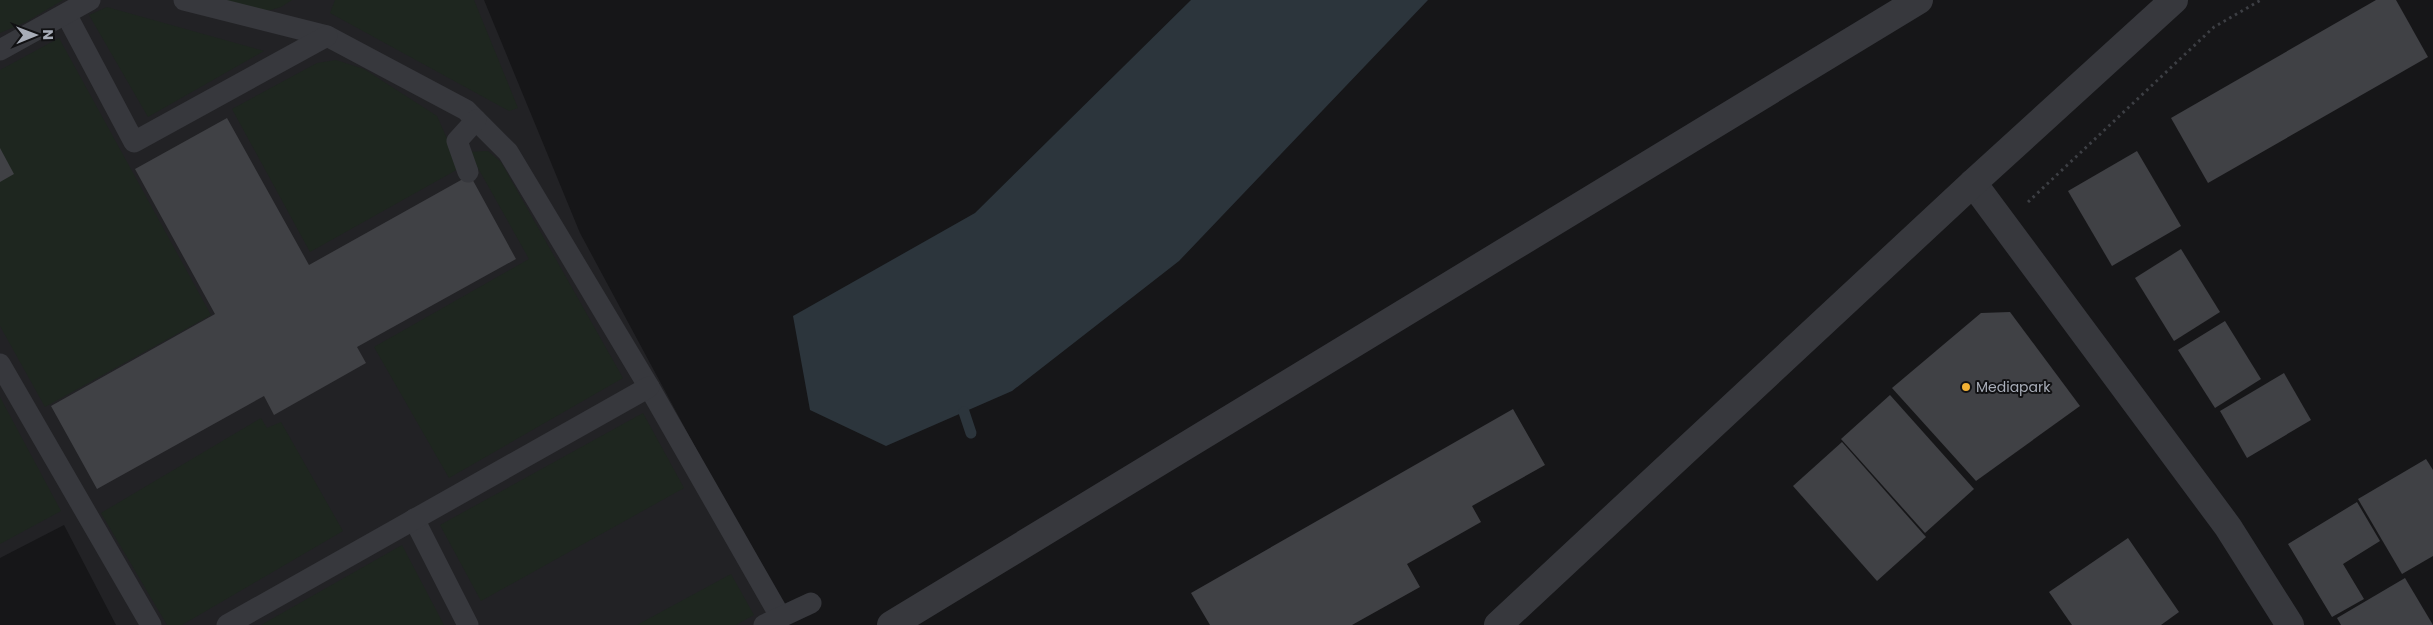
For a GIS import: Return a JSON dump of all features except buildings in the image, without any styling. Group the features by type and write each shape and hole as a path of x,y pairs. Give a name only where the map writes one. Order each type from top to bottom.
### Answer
{"street":[{"path":"891,625 1919,0"},
{"path":"1498,625 1973,183 2174,0"},
{"path":"1973,183 2228,528 2290,625"}],"lane":[{"path":"0,50 90,0"},
{"path":"184,0 327,36 466,110 508,152 649,387 772,621 810,603"},
{"path":"66,14 134,142 327,36"},
{"path":"468,172 457,141 476,120"},
{"path":"1,368 150,625"},
{"path":"227,625 649,387"},
{"path":"414,520 468,625"}],"path":[{"path":"2004,225 2214,26 2261,0"}],"shaded area":[{"path":"0,0 484,0 580,233 777,599 781,625 116,625 64,525 0,558"},
{"path":"0,0 63,0 26,22 0,33"},
{"path":"178,0 292,0 281,7 241,19"},
{"path":"335,0 474,0 518,108 509,111 330,13"},
{"path":"1191,0 1428,0 1179,261 1012,391 886,446 810,410 793,316 975,213"},
{"path":"107,7 264,51 148,117 89,15"},
{"path":"59,38 211,315 45,407 0,326 0,70"},
{"path":"336,60 364,69 437,116 460,168 310,252 232,109 317,63"},
{"path":"488,151 501,162 623,378 449,478 374,347 529,259 469,152"},
{"path":"0,397 61,511 0,544"},
{"path":"643,413 684,488 481,601 440,525"},
{"path":"261,418 267,428 281,422 343,531 182,625 167,625 101,513"},
{"path":"402,545 444,625 261,625"},
{"path":"731,574 754,615 736,625 637,625"}],"waterway":[{"path":"964,412 971,433"}],"place":[{"name":"Mediapark","path":"1966,387"}]}
